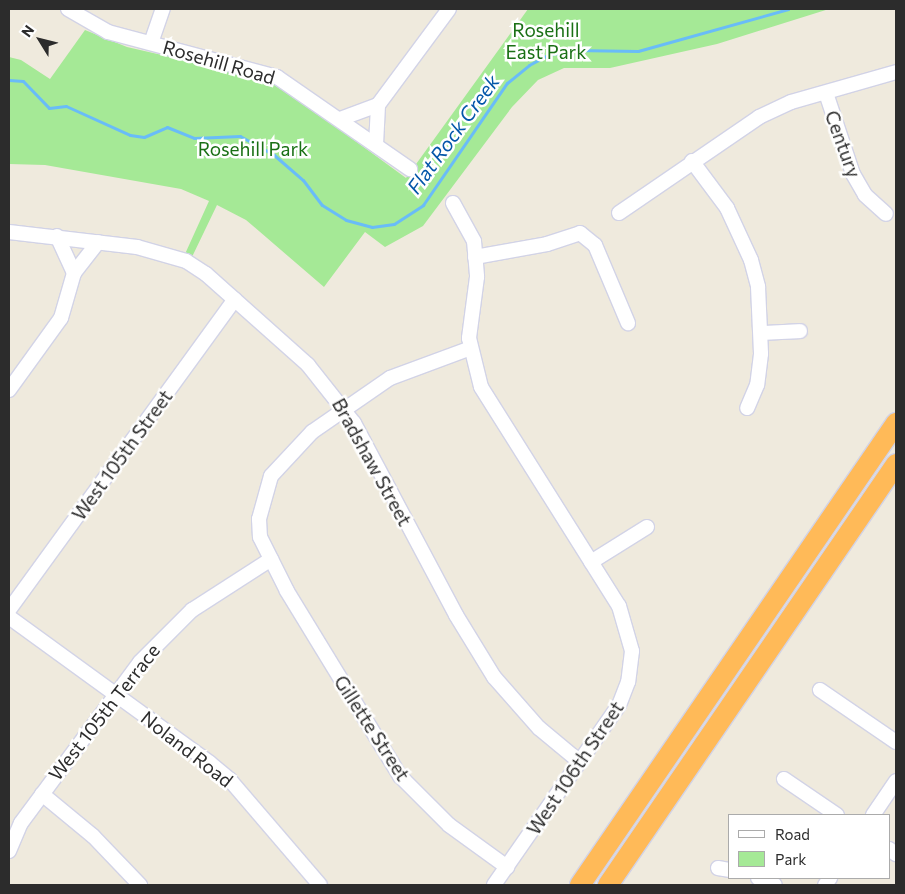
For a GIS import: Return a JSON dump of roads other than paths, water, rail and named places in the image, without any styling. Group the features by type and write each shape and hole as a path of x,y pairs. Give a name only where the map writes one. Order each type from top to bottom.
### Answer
{"highway":[{"path":"580,885 896,423"},
{"path":"612,882 896,464"},
{"path":"571,885 597,862"}],"street":[{"name":"Rosehill Road","path":"68,9 108,32 263,71 298,89 410,169"},
{"path":"150,43 163,9"},
{"path":"376,145 378,106 449,9"},
{"path":"619,212 759,116 896,72"},
{"name":"Century","path":"826,93 852,174 865,195 886,214"},
{"path":"340,119 378,106"},
{"path":"692,161 727,208 751,260 761,307 762,333 757,385 747,408"},
{"path":"271,559 260,537 259,519 267,484 290,452 344,408 404,371 471,348 469,326 477,277 475,258 468,226 453,203"},
{"name":"Bradshaw Street","path":"9,232 57,236 153,250 181,259 206,274 313,370 344,408 476,650 517,705 580,762"},
{"path":"475,258 540,246 580,233 595,245 628,323"},
{"path":"57,236 74,273"},
{"path":"9,390 60,318 74,273 98,242"},
{"name":"West 105th Street","path":"9,610 234,299"},
{"path":"762,333 800,331"},
{"name":"West 106th Street","path":"471,348 481,387 491,406 624,615 632,660 618,705 494,885"},
{"path":"591,562 647,527"},
{"name":"West 105th Terrace","path":"9,851 21,823 115,694 146,655 192,610 271,559"},
{"name":"Gillette Street","path":"271,559 400,776 449,825 507,867"},
{"name":"Noland Road","path":"9,617 230,780 320,885"},
{"path":"820,690 896,742"},
{"path":"784,780 835,814"},
{"path":"874,814 896,781"},
{"path":"42,794 93,836 140,885"},
{"path":"760,879 775,885"}],"waterway":[{"name":"Flat Rock Creek","path":"9,80 23,81 49,108 66,106 130,135 144,137 167,127 194,138 240,136 274,155 303,180 322,205 346,220 372,227 394,224 423,205 507,83 529,65 548,55 574,50 638,51 788,9"}],"park label":[{"name":"Rosehill East Park","path":"546,41"},
{"name":"Rosehill Park","path":"253,149"}]}
